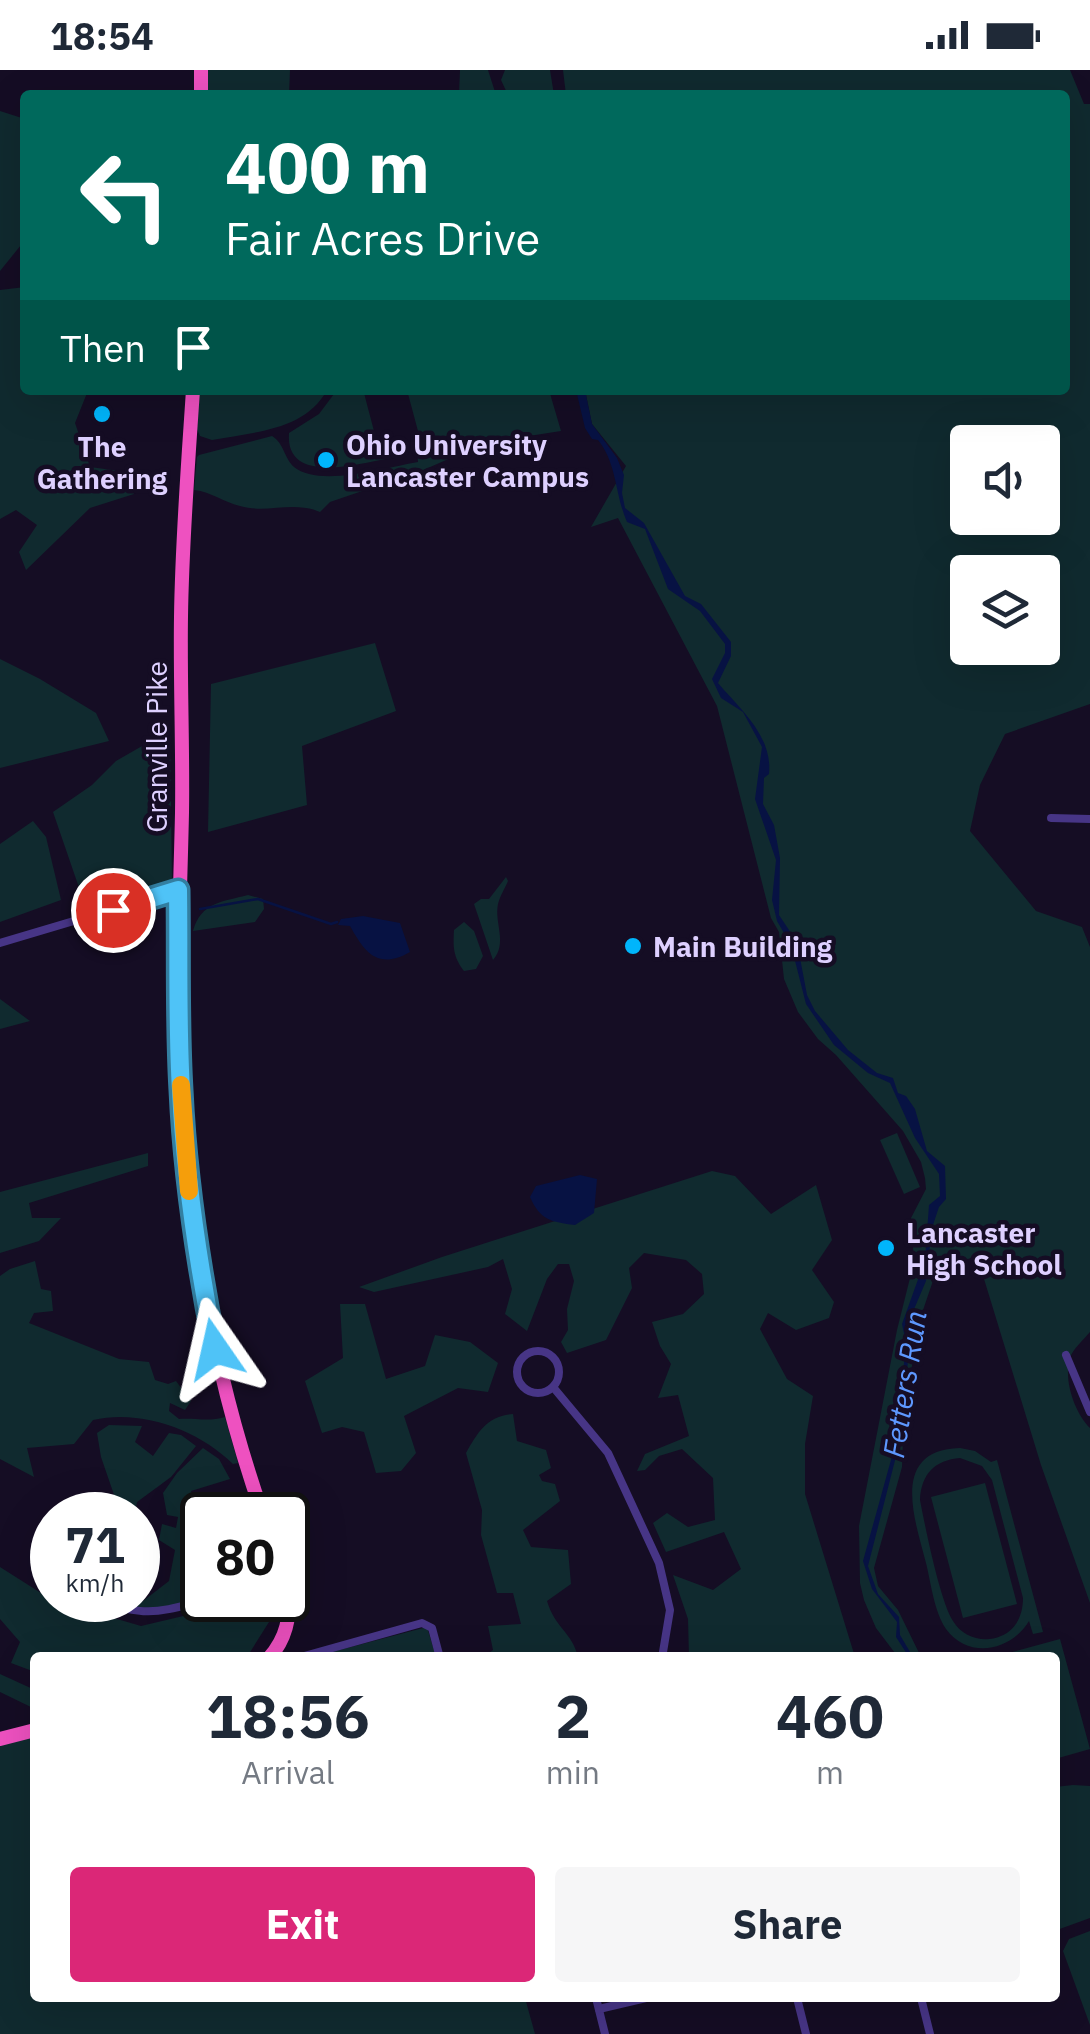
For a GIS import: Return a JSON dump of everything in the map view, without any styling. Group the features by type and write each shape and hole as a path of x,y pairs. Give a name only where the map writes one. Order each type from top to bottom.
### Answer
{"highway":[{"name":"Granville Pike","path":"193,395 182,575 180,1074 191,1208 226,1396 256,1492"},
{"path":"275,1652 288,1622"},
{"path":"0,1739 30,1731"}],"street":[{"path":"1051,818 1090,819"},
{"path":"0,943 178,890"},
{"path":"538,1351 553,1357 559,1372 553,1387 538,1393 523,1387 517,1372 523,1357 538,1351"},
{"path":"1066,1355 1090,1412"},
{"path":"553,1387 608,1453 659,1562 670,1610 663,1652"},
{"path":"318,1652 422,1623 432,1628 438,1652"},
{"path":"597,2002 605,2034"},
{"path":"599,2009 629,2002"},
{"path":"798,2002 806,2034"},
{"path":"922,2002 930,2034"}],"green space":[{"path":"208,70 290,70 289,90 208,90"},
{"path":"460,70 488,70 494,90 459,90"},
{"path":"505,70 550,70 553,90 506,90 501,80"},
{"path":"563,70 1070,70 1084,104 1090,104 1090,704 1005,734 980,785 970,831 1036,911 1082,927 1090,947 1090,1332 1071,1355 1068,1376 1075,1405 1090,1428 1090,1603 1041,1465 977,1256 937,1269 922,1313 904,1408 902,1467 874,1568 878,1586 898,1610 919,1652 894,1652 876,1628 864,1600 859,1526 914,1262 911,1218 926,1189 925,1178 921,1162 903,1131 798,1012 784,979 779,932 771,918 717,706 618,518 591,527 626,466 592,424 586,395 1070,395 1070,90 565,90"},
{"path":"0,111 20,117 20,246 0,271"},
{"path":"20,288 20,395 86,395 75,423 90,467 127,472 134,494 90,508 26,570 19,552 37,525 16,510 0,519 0,290"},
{"path":"199,395 323,395 306,414 277,427 212,440 200,436"},
{"path":"333,395 365,395 380,454 387,455 386,459 342,467 310,465 298,460 291,449 289,433 319,414"},
{"path":"408,395 550,395 561,431 485,443 421,471 330,502 320,512 300,507 250,508 194,490 199,455 272,436 294,467 320,476 418,462 417,449 422,446"},
{"path":"375,643 396,711 302,746 307,805 208,832 211,684"},
{"path":"0,659 96,713 109,741 0,768"},
{"path":"170,730 172,882 85,905 53,812 92,785 116,761"},
{"path":"33,821 46,837 61,900 0,922 0,844"},
{"path":"506,877 497,911 500,947 493,960 474,904 489,899"},
{"path":"248,895 263,899 264,909 255,922 193,931 207,909"},
{"path":"464,922 474,931 483,956 476,969 464,971 456,956 454,930"},
{"path":"0,999 30,1021 0,1029"},
{"path":"897,1133 920,1187 904,1194 880,1140"},
{"path":"148,1153 148,1166 29,1203 32,1218 61,1218 39,1241 0,1253 0,1192"},
{"path":"712,1171 735,1176 771,1214 816,1185 832,1240 812,1270 834,1302 829,1318 796,1330 768,1313 760,1329 787,1379 813,1396 805,1444 805,1494 853,1652 689,1652 688,1619 673,1575 713,1590 741,1569 724,1532 666,1552 653,1523 667,1513 688,1527 715,1520 713,1478 682,1449 659,1456 645,1470 637,1471 645,1454 689,1436 678,1395 658,1398 671,1364 652,1322 683,1314 704,1294 702,1274 686,1260 644,1253 629,1268 632,1288 606,1340 567,1353 561,1342 568,1330 567,1309 574,1281 569,1264 558,1264 547,1279 527,1331 505,1314 512,1289 503,1259 488,1267 374,1292 359,1287"},
{"path":"35,1261 41,1289 51,1291 53,1311 34,1313 29,1323 119,1359 149,1362 155,1380 168,1384 176,1381 191,1401 185,1410 170,1403 169,1411 179,1419 225,1417 238,1463 233,1464 186,1432 131,1417 93,1420 74,1444 27,1448 34,1477 0,1459 0,1276"},
{"path":"340,1304 365,1304 386,1379 425,1366 435,1335 470,1342 498,1363 488,1392 458,1388 404,1416 416,1453 401,1471 376,1473 364,1432 342,1427 322,1433 305,1381 343,1358"},
{"path":"513,1414 517,1441 546,1450 551,1468 539,1475 542,1481 555,1484 560,1501 523,1530 531,1547 568,1550 571,1584 547,1601 576,1652 490,1652 488,1626 521,1624 513,1593 497,1593 481,1535 482,1510 466,1453 479,1432 504,1415"},
{"path":"109,1425 142,1426 135,1442 153,1456 169,1433 181,1435 196,1446 171,1477 151,1492 113,1492 97,1433"},
{"path":"203,1448 219,1459 230,1479 180,1492 180,1603 160,1609 160,1588 169,1581 175,1550 160,1541 162,1524 176,1528 178,1517 167,1515 163,1493"},
{"path":"960,1448 975,1451 991,1462 997,1460 1043,1632 1033,1634 1029,1621 1001,1645 978,1648 955,1639 946,1629 933,1597 912,1490 923,1461 938,1452","holes":["960,1458 982,1466 992,1480 1023,1598 1015,1625 1007,1633 988,1639 974,1638 962,1631 948,1611 920,1500 923,1483 937,1465"]},
{"path":"985,1483 1017,1604 963,1618 931,1497"},
{"path":"0,1567 30,1586 30,1622 127,1622 141,1626 180,1617 180,1622 269,1622 250,1652 30,1652 30,1670 11,1663 20,1642 0,1619"},
{"path":"427,1627 434,1652 332,1652"},
{"path":"1060,1639 1090,1749 1060,1758 1060,1652 1012,1652"},
{"path":"0,1674 30,1688 30,1707 0,1692"},
{"path":"30,1733 30,2002 526,2002 535,2034 0,2034 0,1741"},
{"path":"1060,1786 1090,1786 1090,1918 1060,1929"},
{"path":"1090,1931 1090,2025 1063,1951 1069,1939"}],"water":[{"name":"Fetters Run","path":"577,395 586,395 592,424 617,458 624,475 625,508 644,523 685,596 701,604 731,642 731,656 718,683 745,713 766,747 769,774 764,778 763,804 774,825 780,858 779,915 797,942 807,995 815,1011 848,1050 877,1073 893,1078 898,1093 906,1096 915,1109 927,1151 945,1166 946,1199 932,1228 926,1281 912,1314 907,1372 899,1405 902,1433 868,1566 878,1594 899,1617 900,1635 910,1652 906,1652 896,1637 897,1622 872,1589 863,1561 899,1431 894,1407 906,1343 902,1324 925,1260 929,1205 940,1196 939,1174 915,1138 890,1083 868,1073 834,1045 806,1004 791,945 777,921 772,900 776,860 755,799 762,747 743,712 721,698 712,679 725,653 725,644 700,611 668,589 645,529 627,522 604,449 585,428"},
{"path":"363,916 400,923 410,952 380,959 366,950 350,926 338,925 341,919"},
{"path":"580,1175 597,1179 594,1213 575,1225 553,1221 538,1211 530,1197 536,1186"}],"waterway":[{"path":"200,909 258,899 331,924 337,922"}],"slow traffic":[{"path":"181,1085 189,1191"}],"place":[{"name":"The Gathering","path":"102,414"},
{"name":"Ohio University Lancaster Campus","path":"326,460"},
{"name":"Main Building","path":"633,946"},
{"name":"Lancaster High School","path":"886,1248"}],"route":[{"path":"113,910 178,890 186,1162 215,1349"}]}
